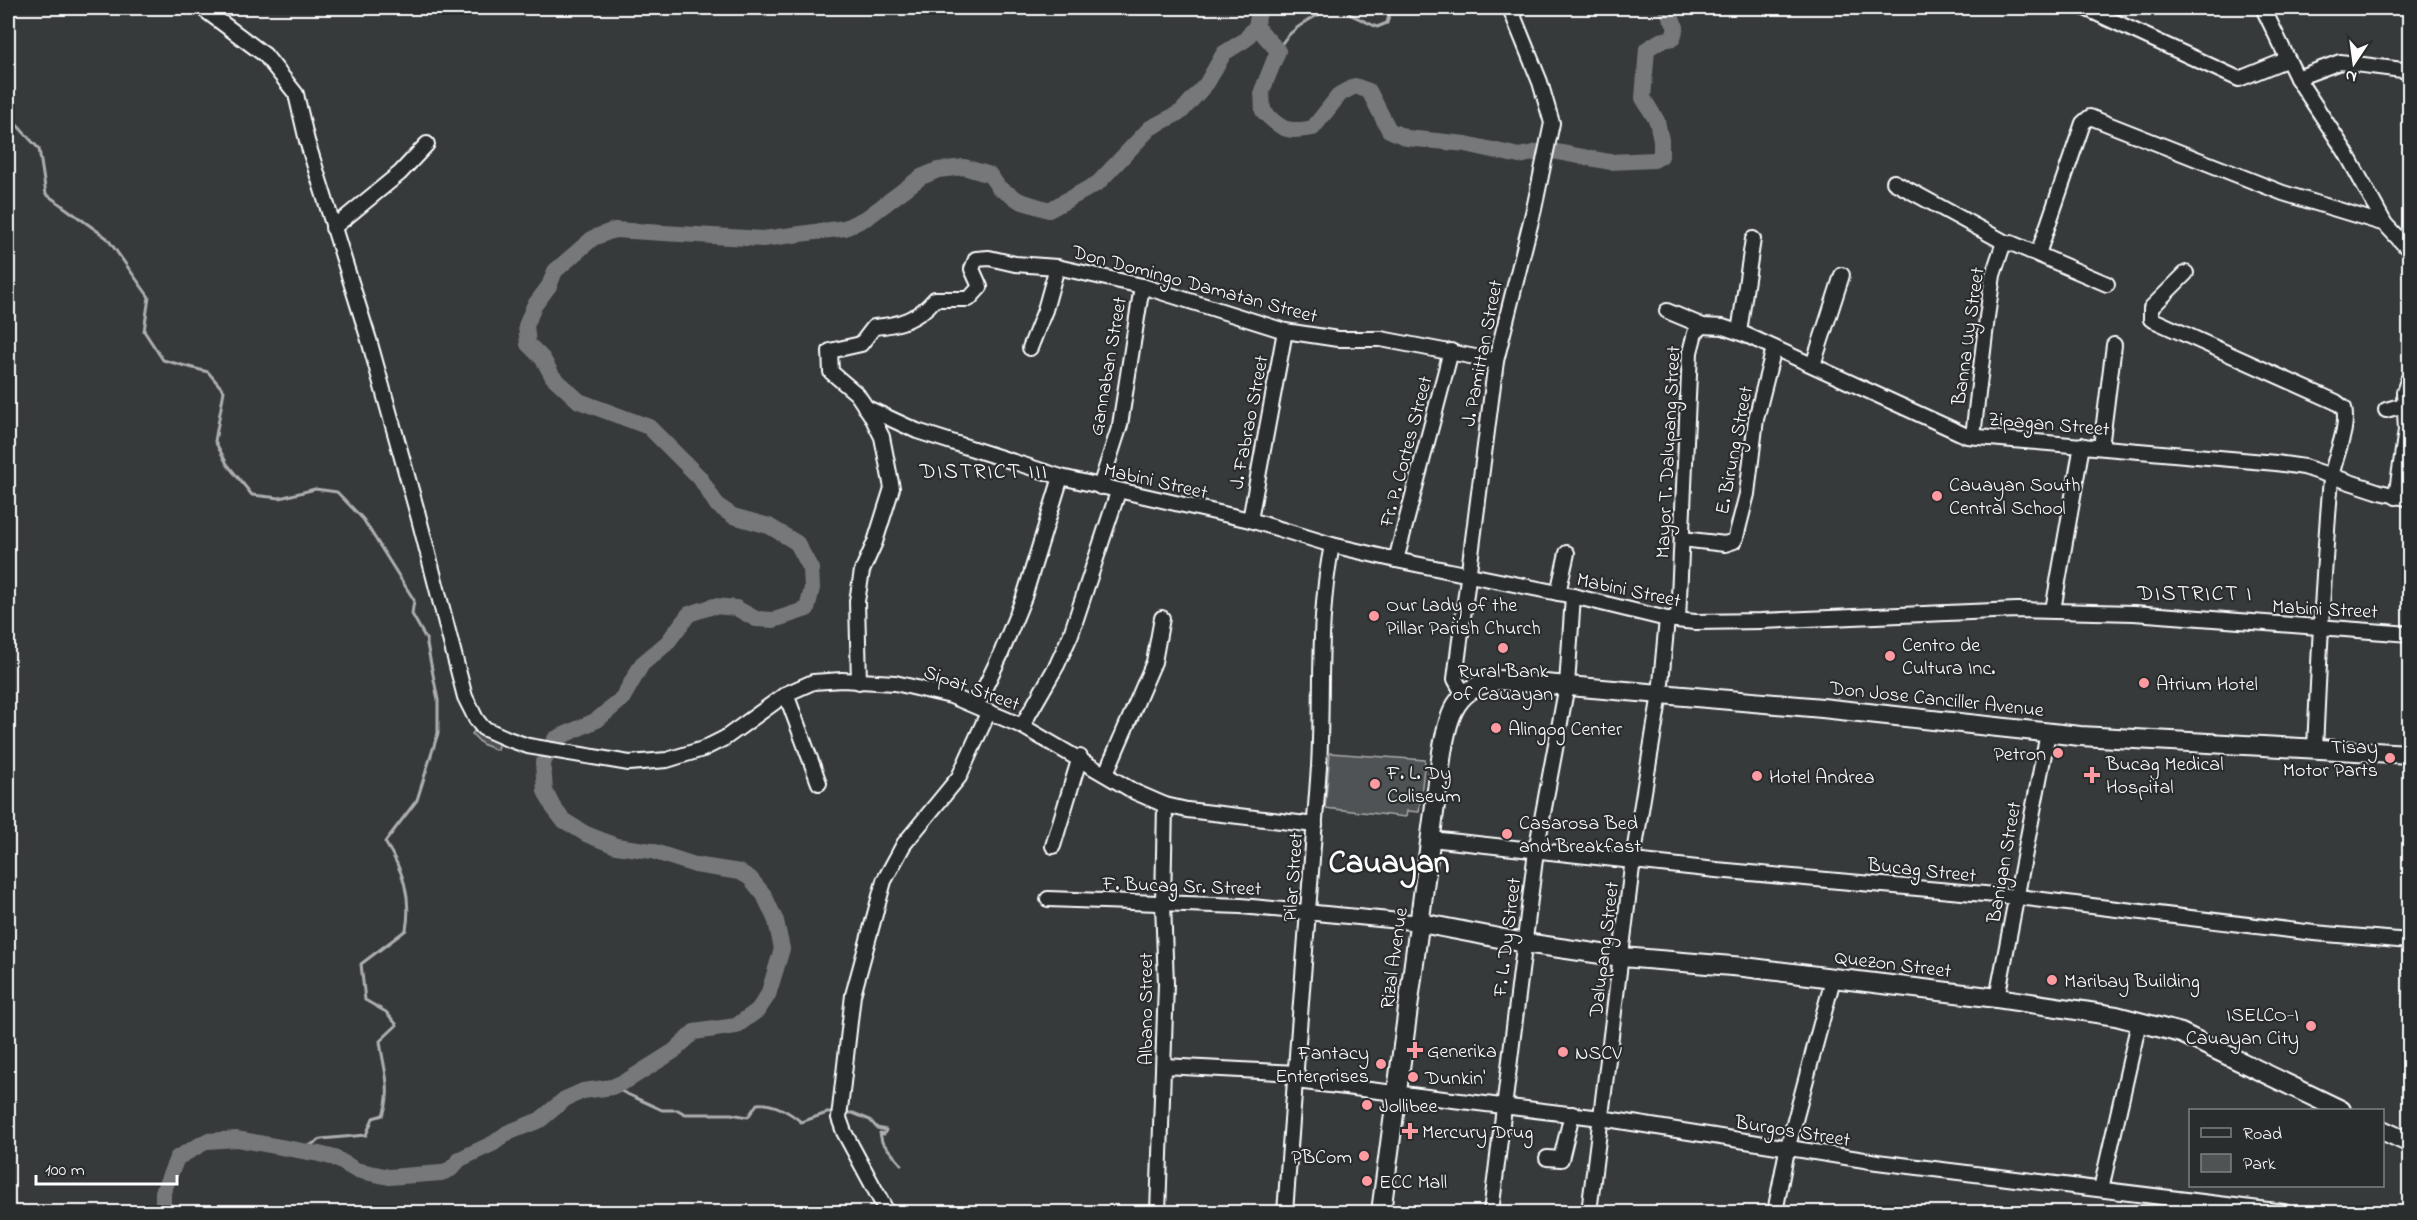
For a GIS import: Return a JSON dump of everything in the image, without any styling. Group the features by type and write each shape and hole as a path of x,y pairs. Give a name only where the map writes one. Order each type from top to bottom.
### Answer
{"main road":[{"name":"Don Jose Canciller Avenue","path":"1464,695 1479,685 1499,680 1822,708 2048,733 2409,754"},
{"name":"Rizal Avenue","path":"1381,1212 1447,724 1454,707 1464,695"},
{"name":"Quezon Street","path":"1421,923 1525,943 1622,957 1744,967 1997,998 2139,1022 2181,1033 2339,1109"},
{"path":"2384,1131 2409,1143"}],"street":[{"name":"Sipat Street","path":"202,8 265,55 296,94 307,141 369,340 418,514 468,707 483,728 528,746 629,763 682,756 704,749 725,738 786,694 813,682 842,680 895,683 925,688 1022,726 1080,757 1135,792 1165,805 1187,810 1315,825"},
{"name":"J. Pamittan Street","path":"1467,574 1496,361 1549,141 1550,112 1510,8"},
{"path":"2085,8 2239,79 2286,60"},
{"path":"2263,8 2286,60 2345,151 2385,224 2409,251"},
{"path":"2297,78 2340,62 2409,71"},
{"path":"2038,254 2083,123 2090,117 2283,193 2385,224"},
{"path":"333,228 400,172 427,144"},
{"path":"1894,182 2006,243 2038,254 2107,284"},
{"path":"1739,332 1754,239"},
{"name":"Banna Uy Street","path":"1973,436 1993,275 1998,255 2006,243"},
{"name":"Don Domingo Damatan Street","path":"859,682 859,591 862,571 875,543 892,488 882,437 857,394 831,372 830,351 861,344 874,327 898,325 924,312 935,299 969,299 980,287 972,269 976,259 989,258 1015,264 1057,267 1142,286 1285,331 1338,339 1381,339 1496,361"},
{"path":"1030,348 1046,310 1057,267"},
{"path":"2186,273 2151,309 2151,319 2336,402 2344,408 2345,413 2332,475 2315,749"},
{"path":"1813,365 1842,275"},
{"name":"Gannaban Street","path":"1100,487 1120,425 1142,286"},
{"name":"Zipagan Street","path":"1667,311 1703,326 1723,327 1739,332 1944,427 1973,436 2266,462 2332,475 2403,498"},
{"name":"Mayor T. Dalupang Street","path":"1672,620 1682,539 1690,352 1695,333 1703,326"},
{"name":"J. Fabrao Street","path":"1250,520 1285,331"},
{"path":"2101,447 2114,345"},
{"name":"E. Birung Street","path":"1682,539 1725,544 1734,541 1736,537 1747,494 1756,419 1774,348"},
{"name":"Fr. P. Cortes Street","path":"1396,560 1451,351"},
{"path":"2403,498 2406,430 2404,392 2409,375"},
{"path":"2386,410 2404,405"},
{"name":"Mabini Street","path":"865,407 917,431 1061,477 1118,492 1250,520 1332,545 1396,560 1573,596 1672,620 1761,621 1959,611 2052,610 2134,613 2409,634"},
{"path":"2052,610 2082,445"},
{"path":"887,1212 844,1132 839,1118 853,995 884,881 904,844 954,784 1024,597 1061,477"},
{"path":"1022,726 1071,634 1118,492"},
{"name":"Pilar Street","path":"1285,1212 1310,911 1322,638 1332,545"},
{"path":"1558,593 1567,554"},
{"path":"1464,695 1455,679 1467,574"},
{"name":"F. L. Dy Street","path":"1491,1212 1536,851 1567,686 1573,596"},
{"path":"1106,773 1154,662 1162,618"},
{"name":"Dalupang Street","path":"1589,1212 1633,859 1672,620"},
{"path":"786,694 819,783"},
{"name":"Banigan Street","path":"1997,998 2048,733"},
{"path":"1053,846 1080,757"},
{"name":"Albano Street","path":"1158,1212 1166,984 1163,903 1165,805"},
{"name":"Bucag Street","path":"1431,839 1633,859 1716,870 2018,897 2314,933 2409,941"},
{"name":"F. Bucag Sr. Street","path":"1048,898 1310,911 1421,923"},
{"path":"1775,1212 1787,1149 1833,979"},
{"path":"2102,1189 2139,1022"},
{"name":"Burgos Street","path":"1164,1066 1296,1077 1398,1094 1601,1118 1787,1149 2284,1212"},
{"path":"1547,1158 1561,1160 1572,1114"}],"green space":[{"path":"478,726 499,740 497,750 482,744 472,734"},
{"name":"F. L. Dy Coliseum","path":"1330,753 1425,760 1419,812 1407,811 1406,817 1325,808"}],"waterway":[{"path":"163,1212 163,1192 177,1158 207,1141 237,1139 319,1154 335,1158 356,1170 389,1177 441,1173 451,1169 460,1159 494,1143 507,1133 540,1120 565,1099 583,1091 612,1087 628,1080 674,1051 694,1032 736,1026 758,1010 768,995 782,949 776,921 764,895 750,878 740,872 695,865 652,851 616,846 586,834 563,820 553,807 545,791 543,763 555,739 597,720 622,699 642,664 667,643 689,614 714,606 736,608 756,619 774,620 807,609 812,588 811,569 797,543 769,526 733,516 717,505 700,478 649,427 579,401 553,377 543,359 528,344 526,326 534,306 549,286 555,271 593,238 614,230 763,239 845,228 868,217 921,177 938,170 964,167 990,175 999,188 1020,201 1049,210 1098,183 1150,128 1181,112 1207,83 1224,53 1245,40 1256,26 1260,8"},
{"path":"1278,51 1293,31 1331,8"},
{"path":"1349,14 1377,27 1387,23 1391,8"},
{"path":"1256,26 1278,51 1262,91 1263,111 1280,126 1290,130 1313,128 1340,94 1355,86 1369,91 1389,130 1407,138 1466,144 1519,156 1547,150 1610,162 1654,160 1661,156 1661,140 1657,121 1643,98 1647,49 1660,41 1673,38 1676,27 1666,8"},
{"path":"8,126 17,125 39,149 46,194 107,238 149,297 144,331 163,360 208,372 224,391 215,441 227,464 252,495 280,498 315,489 337,492 363,519 414,600 412,614 426,639 438,700 438,733 417,800 385,842 397,863 407,895 406,930 361,964 365,1000 386,1012 397,1025 380,1041 387,1087 386,1105 383,1115 373,1118 366,1135 321,1139 298,1152"},
{"path":"612,1087 662,1110 678,1110 685,1114 731,1114 748,1117 757,1104 780,1108 801,1122 827,1113 836,1113"},
{"path":"843,1113 853,1113 870,1120 877,1128 886,1130 884,1134 880,1133 882,1142 901,1164"}],"place":[{"name":"Cauayan South Central School","path":"1937,496"},
{"name":"Our Lady of the Pillar Parish Church","path":"1374,616"},
{"name":"Rural Bank of Cauayan","path":"1503,648"},
{"name":"Centro de Cultura Inc.","path":"1890,656"},
{"name":"Atrium Hotel","path":"2144,683"},
{"name":"Alingog Center","path":"1496,728"},
{"name":"Petron","path":"2058,753"},
{"name":"Tisay Motor Parts","path":"2390,758"},
{"name":"Bucag Medical Hospital","path":"2092,775"},
{"name":"Hotel Andrea","path":"1757,776"},
{"name":"F. L. Dy Coliseum","path":"1375,784"},
{"name":"Casarosa Bed and Breakfast","path":"1507,834"},
{"name":"Maribay Building","path":"2052,980"},
{"name":"ISELCO-I Cauayan City","path":"2311,1026"},
{"name":"Generika","path":"1415,1050"},
{"name":"NSCV","path":"1563,1052"},
{"name":"Fantacy Enterprises","path":"1381,1064"},
{"name":"Dunkin'","path":"1413,1077"},
{"name":"Jollibee","path":"1367,1105"},
{"name":"Mercury Drug","path":"1410,1131"},
{"name":"PBCom","path":"1364,1156"},
{"name":"ECC Mall","path":"1367,1181"}],"district":[{"name":"DISTRICT III","path":"984,470"},
{"name":"DISTRICT I","path":"2195,592"},
{"name":"Cauayan","path":"1389,861"}]}
